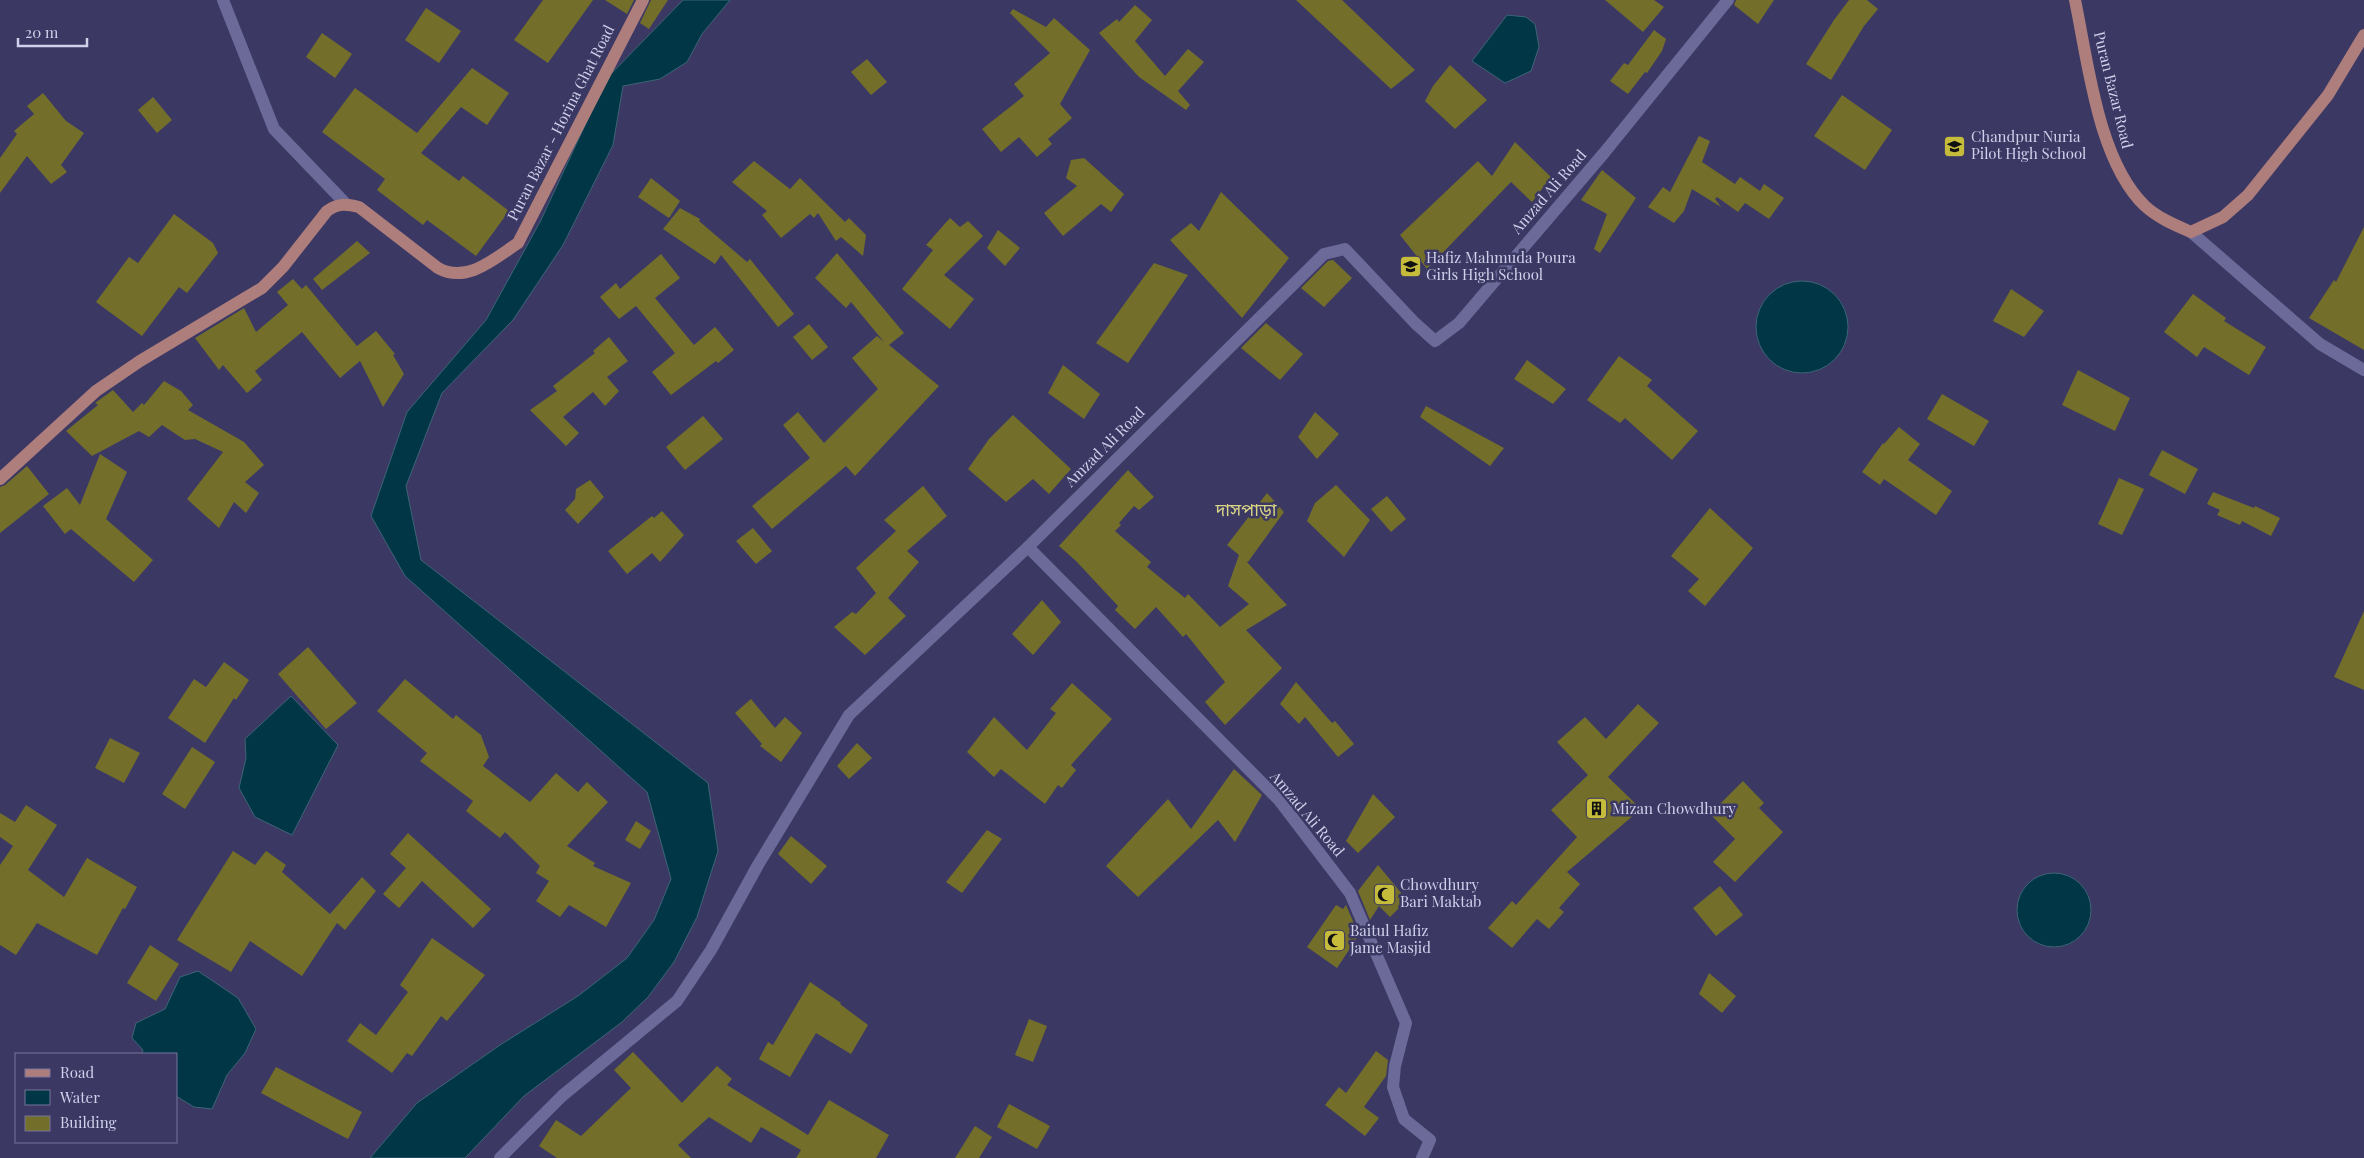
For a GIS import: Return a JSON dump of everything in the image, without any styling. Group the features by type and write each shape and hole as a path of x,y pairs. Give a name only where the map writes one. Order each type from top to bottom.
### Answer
{"main road":[{"name":"Puran Bazar - Horina Ghat Road","path":"346,204 358,207 438,268 449,274 481,268 518,243 528,227 591,97 643,0"},
{"name":"Puran Bazar Road","path":"2075,0 2110,152 2126,184 2146,206 2167,221 2191,232"},
{"path":"2191,232 2223,217 2248,195 2328,95 2364,35"},
{"path":"0,479 96,391 140,361 262,288 283,267 327,211 335,205 346,204"}],"street":[{"path":"223,0 274,129 346,204"},
{"name":"Amzad Ali Road","path":"1422,1158 1430,1140 1404,1119 1393,1087 1395,1066 1406,1022 1350,893 1279,800 1028,547 1324,254 1345,248 1415,323 1435,341 1447,333 1459,323 1604,153 1728,0"},
{"path":"2191,232 2320,344 2364,370"},
{"path":"500,1158 562,1096 677,1001 711,950 758,864 849,715 1028,547"}],"water":[{"path":"683,0 730,0 702,34 687,62 660,79 623,86 613,145 563,245 513,320 442,393 406,486 421,560 708,783 718,851 697,917 674,962 648,997 622,1022 524,1096 465,1158 370,1158 417,1103 500,1045 578,996 627,958 654,920 671,879 647,792 405,576 371,516 407,412 486,320 540,222 607,78"},
{"path":"1507,15 1526,17 1535,24 1539,47 1531,71 1505,83 1472,61"},
{"path":"1802,281 1820,285 1834,295 1844,309 1848,327 1844,345 1834,359 1820,369 1802,373 1784,369 1770,359 1760,345 1756,327 1760,309 1770,295 1784,285"},
{"path":"291,696 338,745 292,835 255,817 239,788 246,758 245,739"},
{"path":"2061,873 2081,883 2089,896 2091,910 2089,924 2081,937 2068,945 2047,947 2027,937 2019,924 2017,903 2027,883 2040,875"},
{"path":"198,971 238,998 256,1029 245,1053 227,1075 212,1109 194,1107 178,1097 178,1053 142,1053 143,1050 132,1038 136,1023 165,1009 180,977"}],"building":[{"path":"543,0 593,0 548,63 514,40"},
{"path":"605,0 634,0 627,14"},
{"path":"651,0 668,0 649,29 640,23"},
{"path":"1296,0 1342,0 1415,70 1391,89"},
{"path":"1605,0 1654,0 1664,7 1643,32"},
{"path":"1736,0 1774,0 1758,24 1734,5"},
{"path":"1849,0 1867,0 1878,9 1864,26 1831,80 1806,64"},
{"path":"1135,5 1152,20 1135,41 1165,76 1188,49 1204,62 1178,91 1190,105 1186,110 1139,77 1099,33 1117,19 1119,22"},
{"path":"426,8 461,31 439,63 405,40"},
{"path":"1013,9 1046,27 1054,18 1090,50 1060,104 1072,118 1048,139 1052,144 1037,157 1019,137 1001,152 982,129 1024,96 1014,84 1050,53 1010,13"},
{"path":"1654,30 1666,39 1662,51 1647,73 1645,72 1628,94 1610,81 1624,63 1628,65"},
{"path":"322,33 352,54 335,78 306,57"},
{"path":"867,59 887,82 871,95 851,72"},
{"path":"1450,65 1487,100 1455,129 1425,101 1433,86"},
{"path":"472,68 509,93 487,125 461,107 421,153 459,181 463,176 509,211 476,256 427,220 423,225 377,190 385,179 322,132 355,88 417,133"},
{"path":"43,93 66,121 84,133 61,165 67,172 51,184 27,156 0,193 0,158 17,134 14,131 34,114 27,106"},
{"path":"1842,95 1892,130 1865,170 1814,136"},
{"path":"153,97 172,120 157,133 138,110"},
{"path":"1699,136 1710,141 1702,162 1735,184 1740,177 1760,191 1764,184 1784,198 1769,219 1745,203 1738,212 1717,197 1715,199 1721,207 1692,189 1684,211 1674,223 1648,207 1663,187 1670,192"},
{"path":"1515,142 1551,177 1532,202 1511,182 1427,269 1400,235 1478,161 1492,176"},
{"path":"1084,158 1124,194 1111,212 1101,204 1063,236 1044,213 1077,186 1066,178 1071,160"},
{"path":"754,161 790,189 800,178 845,222 849,218 866,235 863,256 841,237 836,241 818,213 814,218 810,214 781,238 762,215 767,211 732,182"},
{"path":"1602,170 1636,198 1600,253 1594,249 1607,214 1581,200"},
{"path":"651,178 680,201 669,218 638,197"},
{"path":"1221,192 1289,258 1242,318 1170,240 1191,223 1199,231"},
{"path":"680,208 700,219 699,221 747,262 750,259 794,314 778,327 721,255 715,264 663,229"},
{"path":"174,214 213,243 218,253 187,293 179,287 142,336 96,302 129,257 138,263"},
{"path":"950,218 960,227 968,221 983,236 944,275 974,299 950,329 902,289 933,250 926,245"},
{"path":"2364,227 2364,350 2309,318 2334,280 2336,282"},
{"path":"998,230 1020,248 1005,266 987,248"},
{"path":"357,241 370,253 322,290 313,279"},
{"path":"837,253 904,333 889,345 939,386 855,476 846,466 772,529 752,506 810,458 783,425 798,412 824,443 878,389 852,358 877,336 884,342 851,302 846,308 815,278"},
{"path":"661,254 680,278 655,298 694,345 715,327 734,350 718,363 716,361 671,395 652,372 675,353 636,306 619,319 600,297 616,283 620,289"},
{"path":"1333,260 1352,278 1324,307 1301,288 1328,261"},
{"path":"1154,263 1188,275 1128,363 1096,343"},
{"path":"293,279 302,289 306,285 357,346 376,331 395,354 393,355 404,374 383,407 360,361 340,378 302,332 255,371 262,380 247,393 223,365 219,370 195,338 244,308 256,332 288,305 277,292"},
{"path":"2011,289 2044,311 2024,337 1993,321"},
{"path":"2193,294 2226,318 2224,321 2266,347 2249,375 2204,347 2197,357 2164,332"},
{"path":"1266,323 1303,354 1280,380 1241,348"},
{"path":"809,324 828,347 812,360 793,337"},
{"path":"609,337 628,361 607,377 619,391 605,406 593,392 563,417 579,433 566,446 530,410 557,391 553,386 595,353 593,351"},
{"path":"1619,356 1652,380 1647,386 1698,431 1672,460 1625,418 1620,423 1587,400"},
{"path":"1527,360 1566,389 1553,404 1514,379"},
{"path":"1063,365 1100,394 1084,419 1048,393"},
{"path":"2078,370 2130,398 2115,431 2062,405"},
{"path":"164,381 181,391 193,405 188,410 244,442 264,465 245,482 259,493 246,513 234,502 219,528 187,499 223,452 195,439 185,440 162,425 149,437 139,431 92,456 66,431 98,405 95,403 113,390 133,412 142,403 144,405"},
{"path":"1942,394 1989,421 1974,446 1927,419"},
{"path":"1426,406 1504,448 1490,466 1420,417"},
{"path":"1315,412 1339,434 1317,459 1298,437"},
{"path":"1013,415 1071,469 1049,494 1033,479 1006,502 968,469 989,439"},
{"path":"703,416 723,439 685,470 666,447"},
{"path":"1899,427 1920,444 1908,460 1952,491 1936,515 1884,479 1880,485 1862,472 1883,443"},
{"path":"2162,450 2198,469 2185,494 2149,475"},
{"path":"100,454 127,472 106,519 153,560 134,582 71,529 65,534 43,506 67,488 80,505"},
{"path":"27,466 49,494 0,533 0,487"},
{"path":"1128,470 1154,497 1139,510 1134,506 1119,523 1121,525 1115,531 1151,562 1147,567 1185,598 1188,594 1220,627 1249,604 1228,586 1239,555 1227,545 1267,493 1284,512 1248,562 1246,561 1287,605 1246,630 1282,668 1225,725 1205,702 1225,682 1186,634 1183,637 1156,607 1135,629 1115,610 1118,606 1076,561 1059,546"},
{"path":"2119,478 2144,489 2122,535 2098,524"},
{"path":"590,480 604,497 578,524 565,510 575,499 576,489"},
{"path":"1336,485 1370,520 1344,557 1307,521 1315,503"},
{"path":"923,486 947,516 907,551 919,562 888,598 906,616 865,655 834,627 852,612 856,614 876,593 856,568 896,531 884,520"},
{"path":"2213,492 2254,508 2255,506 2280,518 2271,536 2242,521 2240,525 2217,515 2220,510 2207,504"},
{"path":"1387,496 1406,519 1391,532 1371,509"},
{"path":"1710,508 1753,548 1705,606 1688,591 1699,579 1671,556"},
{"path":"662,511 684,535 660,562 652,553 627,574 608,551 652,516 654,518"},
{"path":"753,528 772,551 756,564 736,541"},
{"path":"1042,600 1061,622 1033,655 1012,634"},
{"path":"2364,611 2364,690 2334,677"},
{"path":"308,647 357,703 326,729 278,674"},
{"path":"224,662 249,680 236,700 234,698 205,743 168,718 194,679 206,687"},
{"path":"405,679 453,719 456,715 481,735 489,757 483,766 530,802 556,773 578,792 587,782 608,802 567,846 595,863 593,866 631,883 606,927 569,905 560,917 536,901 549,881 536,873 540,866 505,832 500,838 466,811 473,801 420,761 427,753 377,711"},
{"path":"1296,682 1332,723 1335,721 1354,744 1338,757 1305,717 1299,724 1280,704"},
{"path":"1072,683 1112,719 1071,765 1076,770 1062,788 1058,785 1045,804 1001,769 994,777 967,752 994,717 1027,750 1056,713 1050,709"},
{"path":"751,699 775,728 785,717 802,733 781,762 760,746 762,744 735,713"},
{"path":"1638,704 1659,723 1608,777 1641,809 1567,872 1580,884 1559,908 1564,912 1549,929 1537,919 1512,948 1488,928 1512,901 1516,905 1577,837 1551,810 1588,775 1557,742 1585,717 1606,739"},
{"path":"110,738 140,753 124,783 95,768"},
{"path":"857,743 872,758 849,779 837,766"},
{"path":"192,747 215,762 185,809 162,794"},
{"path":"1234,769 1262,795 1235,842 1218,820 1138,897 1106,866 1168,799 1191,829"},
{"path":"1743,781 1764,803 1759,808 1783,832 1735,882 1713,862 1735,839 1710,814"},
{"path":"1373,794 1395,817 1358,853 1346,841"},
{"path":"26,805 57,825 28,870 64,897 87,858 137,887 97,955 37,923 16,955 0,945 0,865 13,846 0,837 0,813 15,822"},
{"path":"636,821 651,831 640,849 625,840"},
{"path":"987,830 1002,839 962,893 946,882"},
{"path":"408,833 491,909 473,928 422,881 399,908 383,894 406,868 390,854"},
{"path":"791,836 827,866 811,884 778,854"},
{"path":"233,851 255,865 266,851 286,865 282,872 330,914 362,877 376,891 345,930 337,923 302,976 250,941 231,972 177,940"},
{"name":"Chowdhury Bari Maktab","path":"1378,865 1407,900 1390,917 1379,906 1370,920 1358,891"},
{"path":"1720,886 1743,915 1716,936 1693,908"},
{"name":"Baitul Hafiz Jame Masjid","path":"1336,905 1343,909 1346,905 1359,935 1337,968 1307,947"},
{"path":"432,938 485,975 447,1021 441,1016 412,1056 407,1053 392,1073 347,1041 360,1023 376,1035 408,992 400,985"},
{"path":"150,945 179,964 156,1001 127,983"},
{"path":"1709,973 1736,996 1722,1013 1699,994"},
{"path":"810,982 841,1003 868,1025 851,1054 816,1033 790,1077 759,1059 768,1042 773,1045"},
{"path":"1029,1019 1047,1026 1033,1062 1015,1055"},
{"path":"1376,1051 1388,1060 1386,1076 1364,1107 1379,1118 1365,1136 1325,1105 1339,1087 1346,1093"},
{"path":"633,1052 682,1103 717,1066 732,1079 727,1085 808,1135 829,1100 889,1135 876,1158 796,1158 801,1150 761,1127 751,1143 709,1117 678,1145 691,1158 557,1158 539,1146 556,1120 581,1136 631,1088 614,1070"},
{"path":"276,1067 362,1112 348,1139 261,1093"},
{"path":"1009,1104 1050,1126 1037,1149 997,1127"},
{"path":"975,1126 992,1137 979,1158 955,1158"}],"place":[{"name":"Chandpur Nuria Pilot High School","path":"1955,146"},
{"name":"Hafiz Mahmuda Poura Girls High School","path":"1410,267"},
{"name":"Mizan Chowdhury","path":"1596,809"},
{"name":"Chowdhury Bari Maktab","path":"1384,894"},
{"name":"Baitul Hafiz Jame Masjid","path":"1334,940"}],"district":[{"name":"দাসপাড়া","path":"1246,510"}]}
